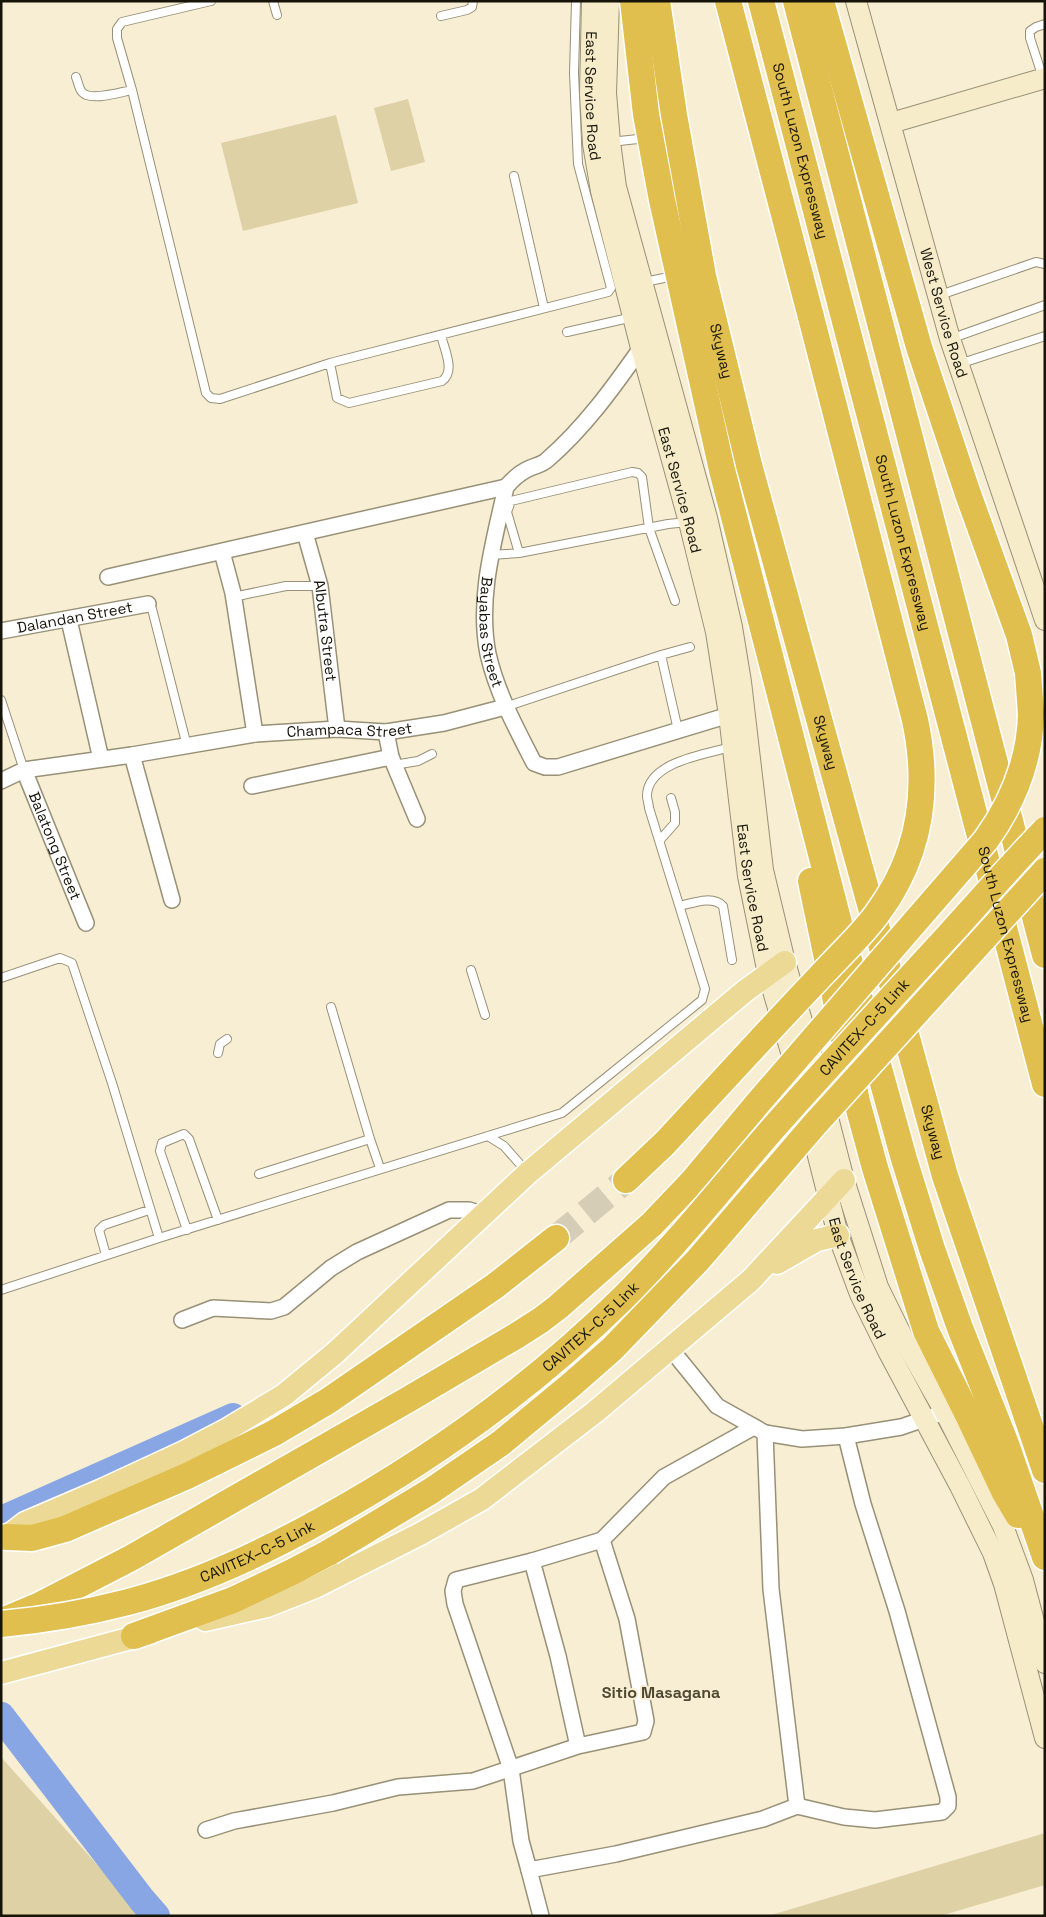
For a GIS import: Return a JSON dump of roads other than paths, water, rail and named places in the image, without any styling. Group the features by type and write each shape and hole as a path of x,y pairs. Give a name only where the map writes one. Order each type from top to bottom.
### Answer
{"highway":[{"name":"Skyway","path":"633,1 646,114 662,200 722,470 876,1059 907,1168 960,1328 1006,1444 1045,1558"},
{"name":"Skyway","path":"657,1 674,115 703,276 749,465 944,1176 1045,1470"},
{"path":"626,1180 665,1143 865,929 886,902 909,858 917,831 921,805 922,756 913,711 728,1"},
{"name":"South Luzon Expressway","path":"761,1 1045,1084"},
{"path":"796,1 1045,955"},
{"path":"1,1623 131,1558 393,1409 516,1336 558,1307 652,1224 692,1182 757,1104 975,854 1000,818 1021,774 1031,727 1028,673 1010,609 968,494 919,347 821,1"},
{"name":"CAVITEX–C-5 Link","path":"1,1623 64,1616 130,1601 177,1587 243,1561 302,1531 375,1490 434,1452 503,1403 566,1351 646,1275 795,1104 1045,830"},
{"path":"1015,836 1045,882"},
{"name":"CAVITEX–C-5 Link","path":"134,1636 232,1600 330,1552 431,1491 500,1442 564,1391 612,1349 698,1260 815,1124 1045,871"},
{"path":"4,1538 32,1538 65,1529 187,1476 274,1433 328,1401 481,1296 556,1238"}],"main road":[{"name":"East Service Road","path":"592,1 590,94 642,283 724,630 741,746 748,876 776,968 814,1064 844,1180 878,1286 903,1338 1003,1526 1022,1580 1045,1663"},
{"name":"East Service Road","path":"609,1 601,191 641,348 698,520"},
{"name":"West Service Road","path":"856,1 950,339 1045,620"},
{"path":"891,123 1044,78"},
{"name":"East Service Road","path":"724,630 729,715 741,746"},
{"name":"East Service Road","path":"776,968 796,1069 838,1235 860,1294 994,1553 1045,1738"},
{"path":"4,1538 25,1523 184,1452 273,1403 301,1383 336,1353 482,1214 528,1173 745,991 776,968"},
{"path":"1,1673 134,1636 267,1606 315,1588 420,1534 482,1499 595,1412 751,1280 844,1180"},
{"path":"751,1280 817,1240 838,1235"}],"street":[{"path":"108,577 506,487 513,478 545,462 584,424 641,348"},
{"name":"Bayabas Street","path":"506,487 491,555 484,607 488,653 505,707 534,763 545,767 558,767 729,715"},
{"name":"Albutra Street","path":"305,533 320,586 337,729"},
{"path":"222,552 233,597 256,734"},
{"name":"Dalandan Street","path":"1,631 148,604"},
{"path":"69,620 101,759"},
{"name":"Champaca Street","path":"1,781 24,770 132,755 256,734 337,729 386,732 444,722 505,707"},
{"path":"386,732 393,761 417,818"},
{"path":"132,755 172,900"},
{"path":"252,786 393,761"},
{"name":"Balatong Street","path":"24,770 86,923"},
{"path":"182,1320 213,1308 271,1311 284,1307 331,1268 357,1252 449,1210 470,1210 482,1214"},
{"path":"670,1348 717,1406 759,1430 802,1439 846,1436 901,1427 944,1412"},
{"path":"541,1916 520,1840 511,1769 455,1604 452,1591 456,1580 532,1562 602,1540 664,1477 759,1430"},
{"path":"759,1430 771,1589 798,1806"},
{"path":"529,1870 616,1854 763,1818 798,1806 844,1817 875,1820 942,1812 948,1806 948,1798 897,1611 862,1504 846,1436"},
{"path":"206,1830 234,1821 333,1803 398,1787 473,1781 578,1746 643,1732 646,1721 627,1619 602,1540"},
{"path":"532,1562 558,1656 578,1746"}],"lane":[{"path":"211,1 122,22 117,29 117,38 132,90 206,393 211,398 220,399 330,363 608,292 611,288 578,164 574,73 576,1"},
{"path":"273,1 277,14"},
{"path":"441,16 467,10 472,7 472,1"},
{"path":"1044,78 1030,38 1030,31 1036,26 1045,24"},
{"path":"76,77 82,92 87,96 94,97 132,90"},
{"path":"602,143 638,139"},
{"path":"514,176 544,308"},
{"path":"937,296 1036,262 1045,264"},
{"path":"697,270 706,268"},
{"path":"642,283 688,272"},
{"path":"950,339 1045,305"},
{"path":"567,332 633,318"},
{"path":"330,363 337,398 349,403 442,381 448,377 450,370 441,335"},
{"path":"958,364 1045,336"},
{"path":"519,553 507,512 511,501 632,472 638,473 642,477 649,528 675,600"},
{"path":"491,555 519,553 698,520"},
{"path":"233,597 286,586 320,586"},
{"path":"148,604 152,609 187,746"},
{"name":"Champaca Street","path":"505,707 690,647"},
{"path":"661,655 678,730"},
{"path":"1,700 24,770"},
{"path":"1,1290 380,1168 562,1113 618,1070 702,1000 705,995 705,989 647,795 657,773 677,762 741,746"},
{"path":"393,761 418,761 432,754"},
{"path":"660,840 675,823 676,812 672,798"},
{"path":"680,906 713,900 719,901 723,906 732,960"},
{"path":"1,978 60,958 72,963 112,1083 159,1238"},
{"path":"470,970 485,1015"},
{"path":"331,1007 380,1168"},
{"path":"218,1053 220,1044 227,1039"},
{"path":"187,1230 160,1151 162,1143 184,1134 189,1139 218,1220"},
{"path":"488,1136 504,1146 528,1173"},
{"path":"259,1174 370,1139"},
{"path":"106,1255 99,1230 101,1227 149,1210"}],"waterway":[{"path":"1,1520 233,1417"},
{"path":"1,1716 156,1916"}],"tunnel":[{"path":"556,1238 626,1180"}],"district":[{"name":"Sitio Masagana","path":"661,1692"}]}
